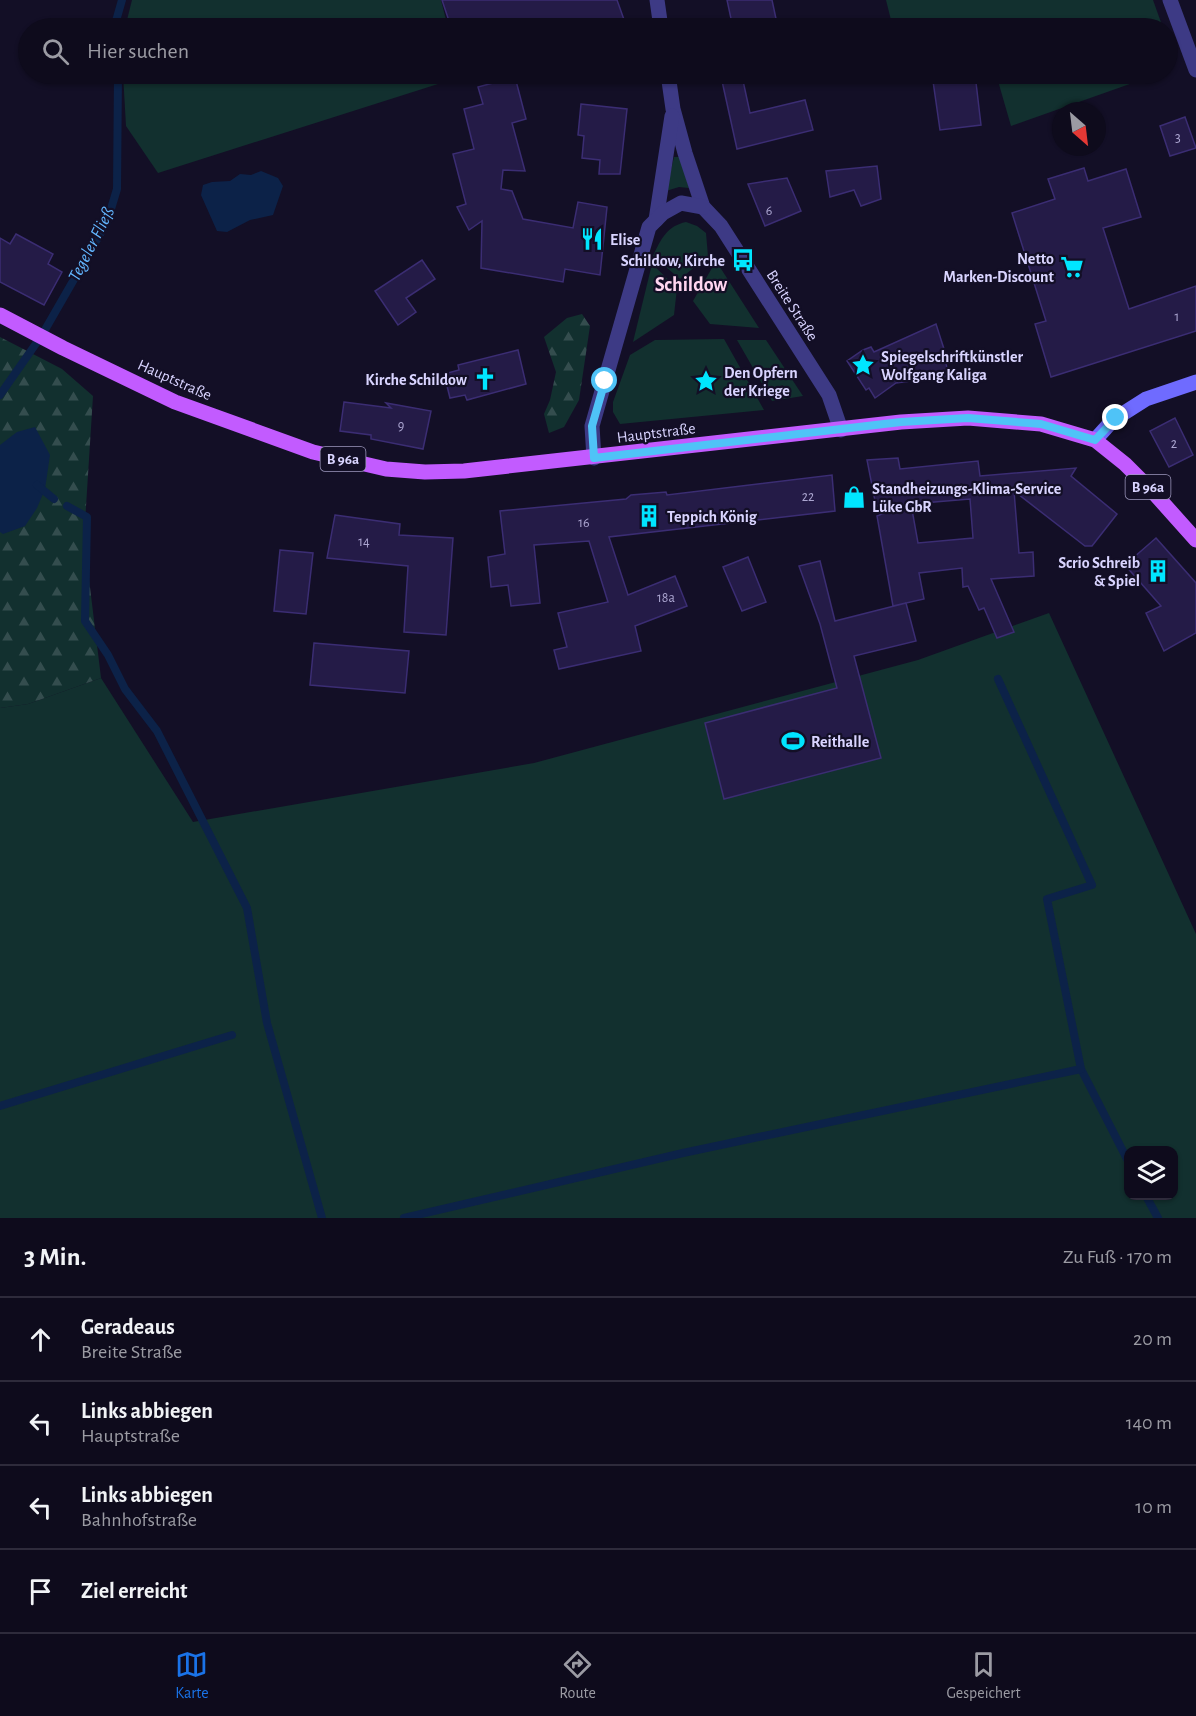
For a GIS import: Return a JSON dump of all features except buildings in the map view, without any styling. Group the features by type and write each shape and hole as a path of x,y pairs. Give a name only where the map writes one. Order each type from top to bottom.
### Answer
{"main road":[{"name":"Hauptstraße","path":"0,315 175,402 313,452 386,469 425,472 464,471 901,422 968,418 1041,424 1095,440 1139,478 1196,540"}],"street":[{"path":"657,0 660,18"},
{"path":"1170,0 1177,18"},
{"path":"1178,22 1196,70"},
{"name":"Breite Straße","path":"669,84 673,109 685,153 703,207 721,226 794,338 829,395 841,430"},
{"name":"Breite Straße","path":"594,458 592,426 650,227 656,220 673,109"},
{"path":"656,220 663,213 681,203 703,207"},
{"path":"1095,440 1113,420 1146,399 1196,382"}],"green space":[{"path":"132,0 441,0 446,18 128,18"},
{"path":"886,0 1153,0 1159,18 890,18"},
{"path":"124,84 438,84 158,173 126,126"},
{"path":"999,84 1130,84 1079,102 1052,102 1052,111 1011,126"},
{"path":"674,157 680,157 689,188 679,187 666,191"},
{"path":"686,222 706,233 708,256 680,279 653,256 669,230"},
{"path":"716,261 759,328 710,324 693,301"},
{"path":"652,264 677,288 674,315 633,342"},
{"path":"582,314 590,326 579,400 564,427 549,433 544,414 550,400 556,372 544,337 567,318"},
{"path":"0,337 62,369 93,396 84,538 101,678 28,704 0,708"},
{"path":"724,339 764,410 620,424 613,412 613,402 630,355 655,340"},
{"path":"737,340 766,340 803,396 772,401"},
{"path":"1049,613 1196,934 1196,1218 0,1218 0,708 28,704 101,678 193,822 534,763 918,660"}],"water":[{"path":"261,171 278,178 283,186 273,215 250,220 227,232 217,231 201,195 203,185 230,181 240,174 251,175"},
{"path":"35,427 50,455 45,489 37,508 25,526 3,534 0,532 0,445 17,432"}],"waterway":[{"name":"Tegeler Fließ","path":"117,18 122,0"},
{"name":"Tegeler Fließ","path":"0,395 42,335 107,222 117,189 118,84"},
{"path":"37,485 54,499"},
{"path":"67,506 87,517 85,621 108,655 125,689 157,731 247,908 267,1023 322,1218"},
{"path":"404,1218 683,1153 1081,1069 1047,899 1092,885 998,679"},
{"path":"0,1106 232,1035"},
{"path":"1081,1069 1124,1153"},
{"path":"1148,1200 1158,1218"}],"place":[{"name":"Elise","path":"592,239"},
{"name":"Schildow, Kirche","path":"743,260"},
{"name":"Netto Marken-Discount","path":"1072,267"},
{"name":"Spiegelschriftkünstler Wolfgang Kaliga","path":"863,365"},
{"name":"Kirche Schildow","path":"485,379"},
{"name":"Den Opfern der Kriege","path":"706,381"},
{"name":"Standheizungs-Klima-Service Lüke GbR","path":"854,497"},
{"name":"Teppich König","path":"649,516"},
{"name":"Scrio Schreib & Spiel","path":"1158,571"},
{"name":"Reithalle","path":"793,741"}],"district":[{"name":"Schildow","path":"691,284"}],"route":[{"path":"605,381 592,426 594,458 901,422 968,418 1041,424 1095,440 1116,418"}]}
